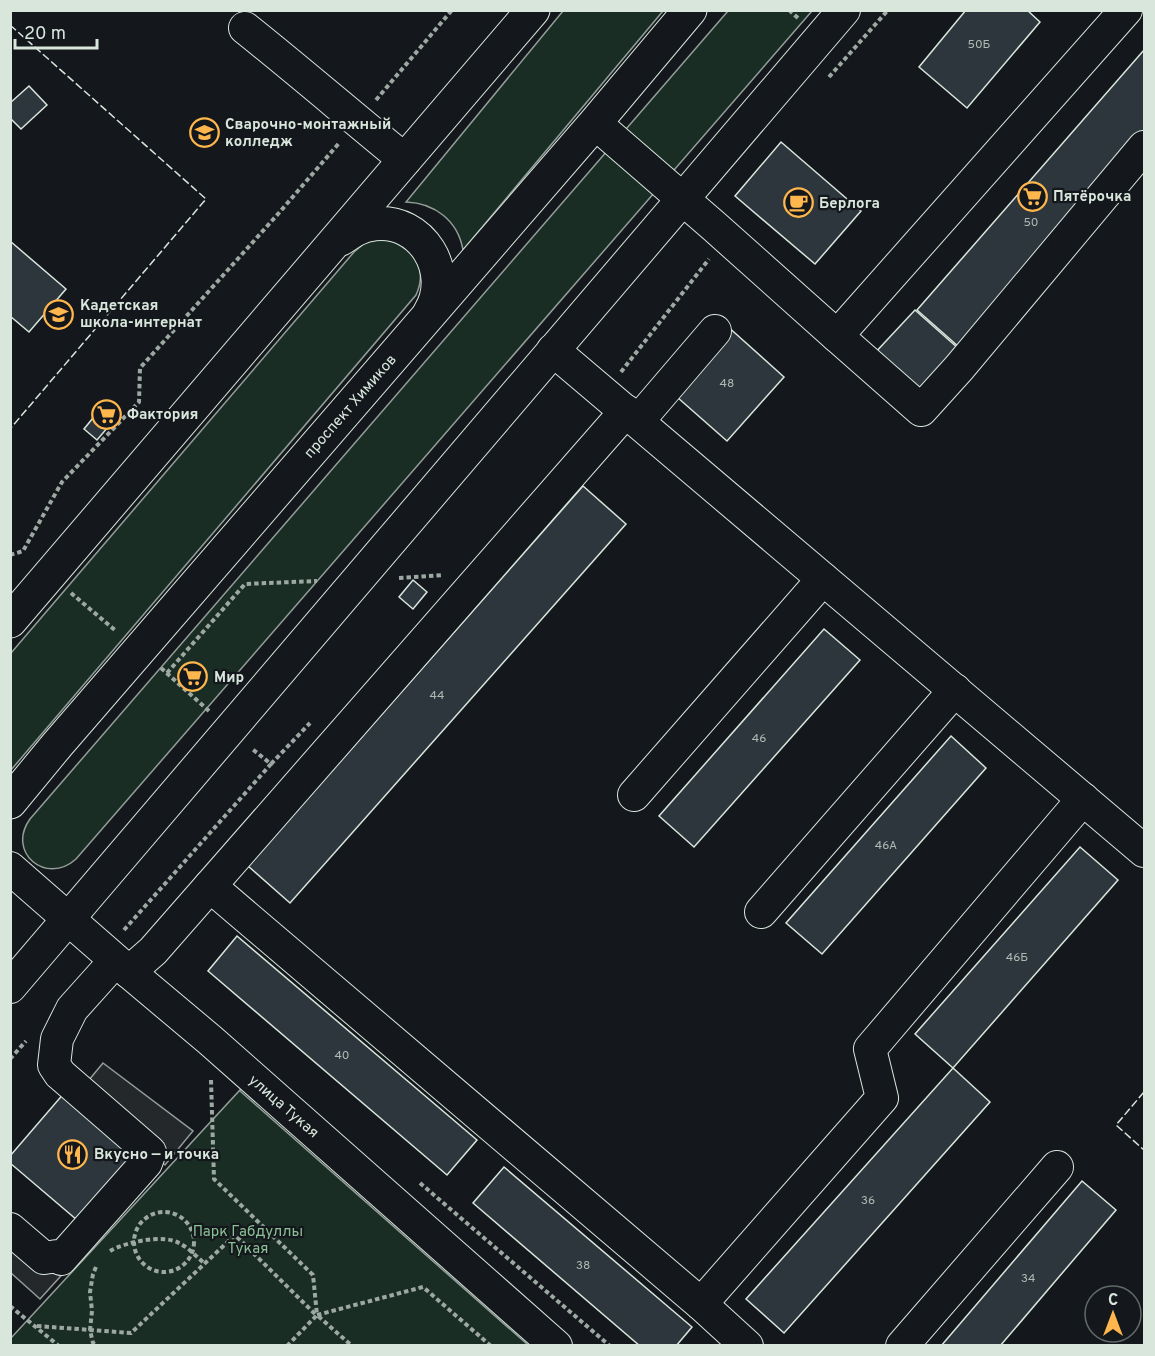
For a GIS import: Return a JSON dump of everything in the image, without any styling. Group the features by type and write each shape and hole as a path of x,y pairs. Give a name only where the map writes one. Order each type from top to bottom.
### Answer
{"main road":[{"path":"10,621 533,10"},
{"name":"проспект Химиков","path":"10,802 690,10"},
{"path":"334,243 354,230 375,224 398,226 418,237 432,254 439,276 436,299 426,318"}],"street":[{"path":"10,987 844,10"},
{"path":"837,336 1126,10"},
{"path":"245,27 405,160"},
{"path":"595,123 921,410 959,368 1144,147"},
{"path":"10,1229 44,1258 57,1256 61,1259 146,1163 150,1152 60,1074 54,1065 57,1039 72,1009 122,967 153,951 623,409 715,331"},
{"path":"553,350 1144,851"},
{"path":"634,795 824,579"},
{"path":"761,912 955,690"},
{"path":"700,1304 882,1098 870,1048 1083,799"},
{"name":"улица Тукая","path":"10,868 122,967 210,1040 556,1346"},
{"path":"210,886 700,1304 741,1343"},
{"path":"902,1346 1058,1167"}],"path":[{"path":"826,81 888,10"},
{"path":"10,555 23,551 62,482 139,402 140,368 278,214"},
{"path":"623,409 710,258 715,227"},
{"path":"23,551 271,764 158,893"},
{"path":"166,673 245,584 450,575"},
{"path":"210,1040 214,1179 313,1275 316,1315"},
{"path":"163,1211 174,1213 184,1220 192,1229 194,1241 192,1252 186,1263 165,1272 153,1270 143,1264 136,1254 133,1243 135,1231 141,1221 151,1214 163,1211"},
{"path":"37,1326 131,1333 235,1235 316,1315 352,1346"},
{"path":"109,1252 117,1247 162,1238 177,1241 205,1264"},
{"path":"97,1265 90,1292 92,1311 90,1330 93,1343 98,1346"},
{"path":"287,1346 316,1315 423,1287 491,1346"},
{"path":"10,1306 59,1346"}],"green space":[{"path":"563,11 663,11 463,250 456,230 444,216 426,206 406,202"},
{"path":"728,11 812,11 76,859 53,869 42,867 33,861 26,853 23,843 24,831 30,819"},
{"path":"380,239 401,244 417,261 420,281 416,295 11,770 11,653 354,252 366,242"},
{"name":"Парк Габдуллы Тукая","path":"240,1090 528,1345 11,1345 11,1338"}],"shaded area":[{"path":"103,1063 193,1131 165,1165 79,1092"},
{"path":"11,1215 69,1267 40,1299 11,1273"}],"building":[{"path":"966,10 1027,10 1040,22 967,108 919,67"},
{"path":"1144,50 1144,134 959,347 917,310"},
{"path":"29,86 47,105 21,129 10,118 10,103"},
{"name":"Берлога","path":"781,142 861,211 815,264 735,196"},
{"path":"10,241 66,289 29,332 10,316"},
{"path":"915,310 959,349 917,396 873,355"},
{"path":"726,325 784,377 727,441 669,390"},
{"path":"106,402 120,413 97,440 84,429"},
{"path":"583,486 626,524 290,903 248,866"},
{"path":"413,580 427,592 413,609 399,597"},
{"path":"824,629 860,660 694,847 659,816"},
{"path":"951,736 986,768 822,954 786,923"},
{"path":"1080,847 1118,880 953,1068 915,1034"},
{"path":"237,936 477,1140 447,1175 208,971"},
{"path":"953,1068 990,1102 784,1333 746,1299"},
{"name":"Вкусно — и точка","path":"65,1092 135,1152 77,1220 10,1163 10,1156"},
{"path":"504,1167 692,1327 676,1346 640,1346 473,1203"},
{"path":"1082,1181 1116,1210 1000,1346 941,1346"}],"fence":[{"path":"10,25 206,199 10,429"},
{"path":"1144,1092 1116,1125 1144,1150"}],"place":[{"name":"Сварочно-монтажный колледж","path":"204,133"},
{"name":"Пятёрочка","path":"1032,196"},
{"name":"Берлога","path":"798,203"},
{"name":"Кадетская школа-интернат","path":"59,314"},
{"name":"Фактория","path":"106,414"},
{"name":"Мир","path":"193,677"},
{"name":"Вкусно — и точка","path":"73,1154"}]}
